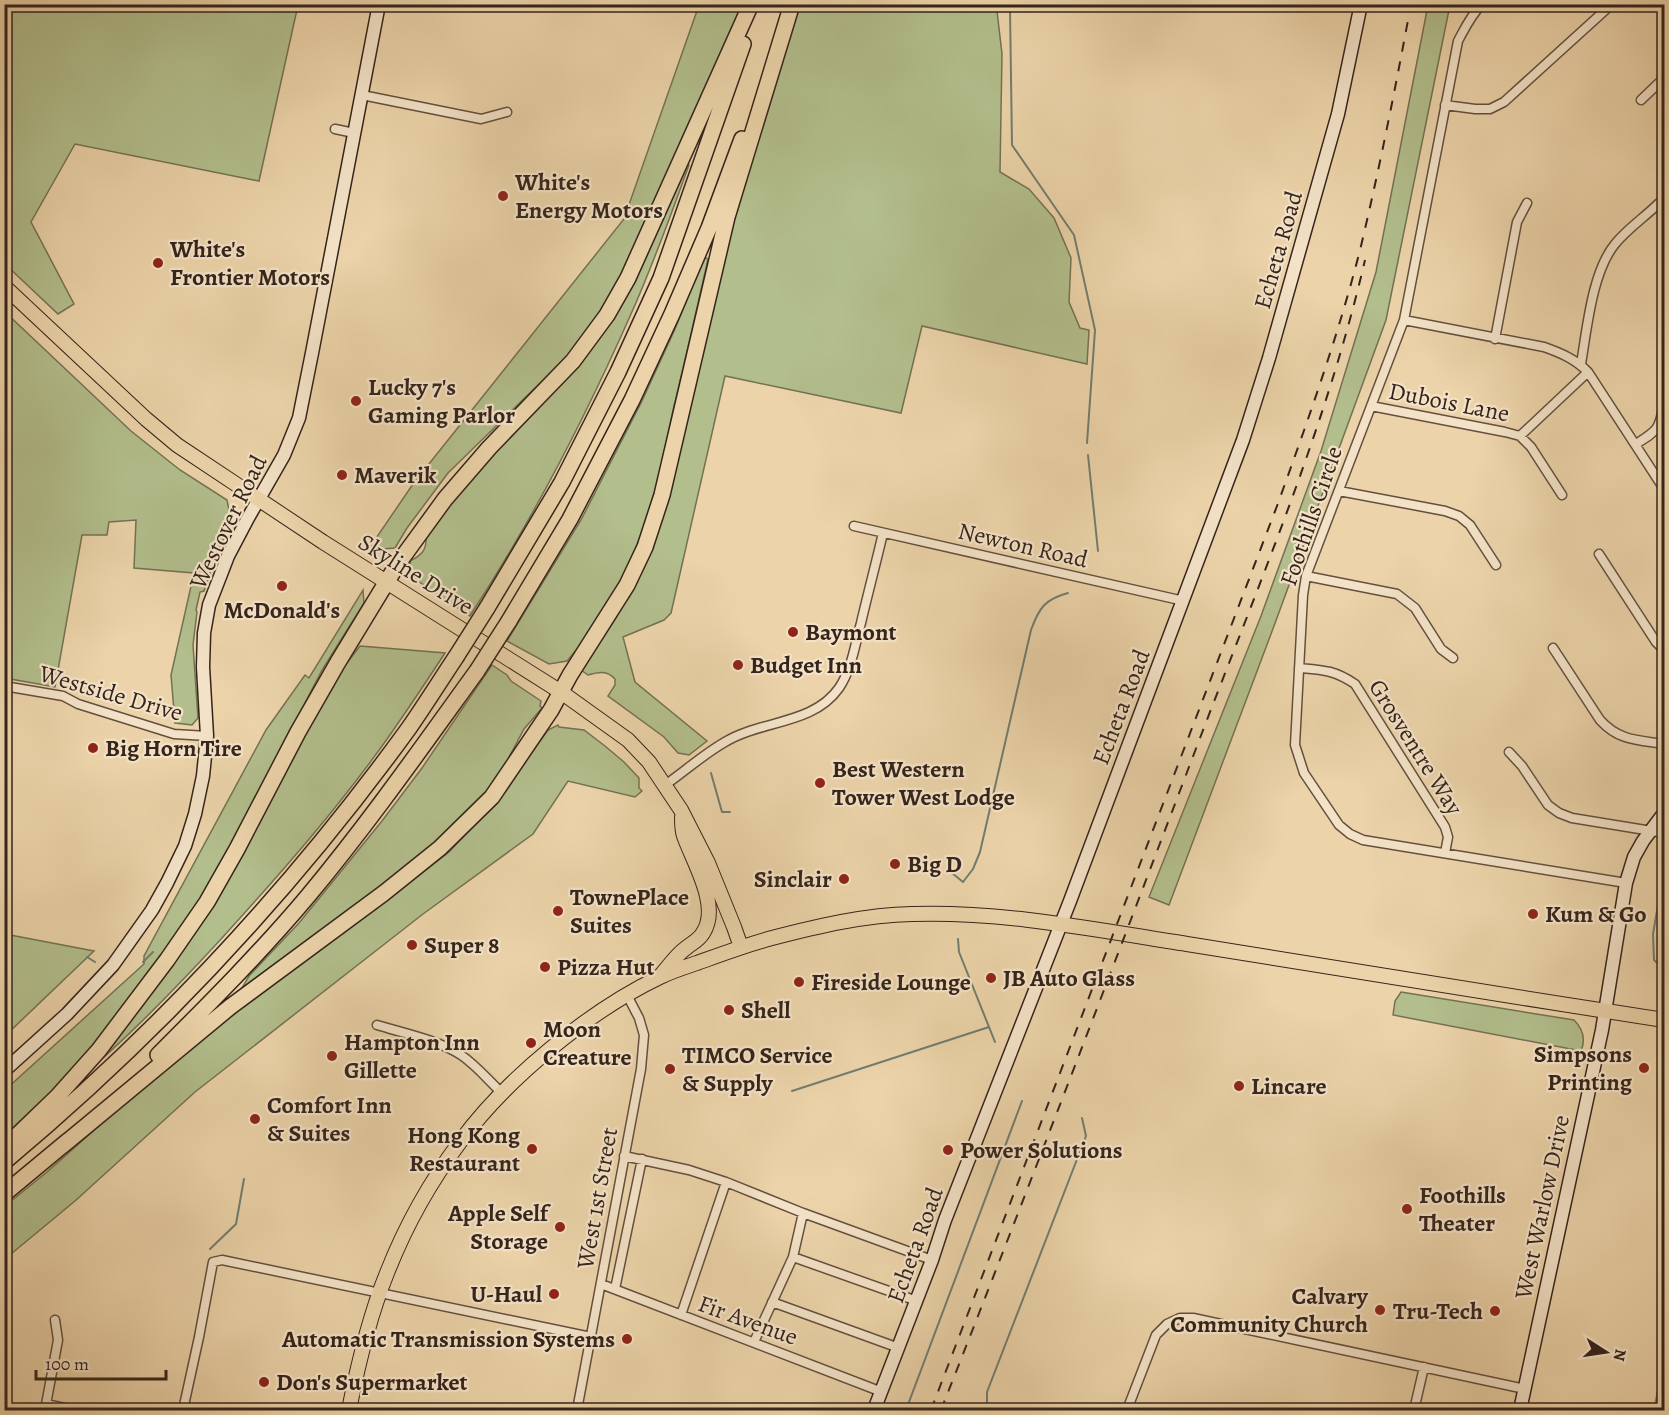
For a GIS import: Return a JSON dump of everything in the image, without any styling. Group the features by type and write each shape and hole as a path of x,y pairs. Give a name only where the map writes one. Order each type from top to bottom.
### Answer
{"highway":[{"path":"4,1148 57,1097 99,1050 167,960 207,902 298,732 402,558 445,499 489,448 573,361 607,315 628,279 751,4"},
{"path":"4,1162 54,1120 172,1008 259,915 352,803 409,727 456,657 562,482 618,372 661,278 756,4"},
{"path":"62,1146 214,1000 307,898 366,824 477,671 509,621 570,519 632,400 672,314 728,177 787,4"},
{"path":"4,1194 230,1007 384,893 440,848 492,797 551,710 627,585 645,547 662,495 728,217 792,4"}],"main road":[{"name":"Skyline Drive","path":"4,286 146,419 177,445 258,500 561,692 628,740 649,762 681,810 708,863 741,947"},
{"path":"660,977 684,949 702,935 709,921 710,909 698,869 683,834 681,810"},
{"path":"349,1410 379,1293 401,1241 438,1173 462,1139 502,1093 588,1020 660,977 741,947 821,926 881,916 949,914 1061,924 1665,1020"}],"street":[{"name":"Westover Road","path":"4,1071 67,1014 113,965 152,910 185,846 195,814 207,736 203,667 204,633 209,605 228,556 284,455 299,418 379,4"},
{"name":"Echeta Road","path":"874,1410 1184,601 1243,440 1269,358 1338,114 1361,4"},
{"name":"Foothills Circle","path":"1482,4 1475,11 1458,41 1404,320 1306,576 1295,745 1304,773 1339,825 1350,834 1363,840 1626,883"},
{"path":"1445,105 1490,109 1504,102 1612,4"},
{"path":"1641,100 1665,78"},
{"path":"362,95 481,119 507,112"},
{"path":"335,129 354,133"},
{"path":"1495,339 1517,222 1527,203"},
{"path":"1581,364 1598,275 1605,258 1616,243 1659,203"},
{"path":"1404,320 1544,347 1564,354 1581,364 1665,489"},
{"name":"Dubois Lane","path":"1520,436 1588,372"},
{"path":"1636,444 1653,433 1661,424 1665,404"},
{"name":"Dubois Lane","path":"1371,406 1520,436 1531,447 1562,495"},
{"path":"1339,491 1459,516 1470,525 1496,566"},
{"name":"Newton Road","path":"854,526 1184,601"},
{"path":"665,785 727,741 802,716 827,701 838,690 846,677 854,653 883,533"},
{"path":"1599,554 1656,642 1665,650"},
{"path":"1306,576 1396,594 1414,608 1441,649 1454,658"},
{"path":"1553,648 1608,730 1620,736 1665,744"},
{"name":"Grosventre Way","path":"1299,668 1326,670 1341,674 1354,684 1445,827 1448,837 1445,853"},
{"name":"Westside Drive","path":"4,686 63,696 78,704 174,734 207,736"},
{"path":"1509,752 1522,766 1548,805 1559,813 1572,818 1665,833"},
{"name":"West Warlow Drive","path":"1520,1410 1605,1011 1626,883 1634,857 1665,813"},
{"name":"West 1st Street","path":"577,1410 641,1069 644,1035 639,1018 627,995"},
{"path":"377,1025 446,1047 461,1055 502,1093"},
{"path":"624,1156 689,1170 726,1182 932,1260"},
{"path":"615,1289 642,1159"},
{"path":"681,1315 726,1182"},
{"path":"754,1342 793,1257 803,1213"},
{"path":"793,1257 917,1301"},
{"path":"183,1410 213,1262 222,1260 591,1337"},
{"name":"Fir Avenue","path":"601,1284 882,1392"},
{"path":"772,1302 899,1347"},
{"path":"1127,1410 1156,1335 1167,1324 1180,1318 1193,1318 1525,1389"},
{"path":"55,1320 58,1340 45,1407 74,1410"},
{"path":"1414,1410 1424,1367"}],"green space":[{"path":"4,5 298,5 259,181 75,144 31,222 74,304 58,314 5,264"},
{"path":"699,5 743,5 622,278 575,349 448,473 395,548 368,550 413,484 624,219"},
{"path":"799,5 993,5 997,11 1002,54 1000,172 1029,189 1054,218 1071,258 1069,302 1080,328 1089,330 1087,364 922,326 901,413 725,376 671,613 664,620 623,637 635,682 707,741 689,755 678,753 664,737 608,696 615,685 615,679 612,676 602,672 588,675 581,670 616,618 649,548 729,221"},
{"path":"1428,5 1450,5 1386,320 1169,905 1149,897 1261,616 1321,451 1376,272"},
{"path":"687,164 689,165 647,277 595,392 536,506 470,616 412,577 410,561 423,552 426,536 470,478 574,369"},
{"path":"704,257 708,259 700,296 656,487 642,532 625,572 592,628 567,661 549,664 507,641 581,520 642,401 675,329"},
{"path":"4,311 131,431 180,470 227,500 231,521 233,521 217,552 204,591 200,592 196,610 193,645 198,718 192,725 175,723 171,675 194,573 134,568 136,520 109,522 107,535 82,535 55,687 5,678"},
{"path":"363,590 364,603 322,670 205,896 152,973 102,1035 59,1085 5,1138 5,1090 144,964 144,956 266,730 305,675 309,678"},
{"path":"360,646 445,653 372,759 288,864 170,993 117,1046 79,1079 146,998 337,676"},
{"path":"492,665 541,701 542,708 524,729 497,780 468,814 430,849 254,983 242,988 249,976 299,923 382,821 422,768"},
{"path":"558,725 584,730 605,746 639,778 639,788 642,791 635,797 568,781 533,834 423,914 195,1092 75,1201 5,1259 5,1206 230,1013 449,852 497,801 548,730"},
{"path":"4,934 94,951 5,1036"},
{"path":"1401,992 1574,1020 1583,1034 1583,1047 1581,1051 1393,1015 1395,1001"}],"waterway":[{"path":"1009,4 1012,145 1074,235 1095,330 1087,443"},
{"path":"1088,455 1098,551"},
{"path":"947,869 963,882 973,869 980,852 1031,630 1044,606 1054,598 1068,593"},
{"path":"711,773 722,812 730,812"},
{"path":"1664,870 1653,934 1654,960 1664,968"},
{"path":"958,939 959,952 995,1042"},
{"path":"143,962 153,952"},
{"path":"87,957 95,962"},
{"path":"792,1091 989,1027"},
{"path":"906,1410 1022,1101"},
{"path":"987,1410 987,1392 1086,1136 1082,1118"},
{"path":"210,1249 236,1224 244,1179"},
{"path":"1654,1410 1664,1361"}],"railway":[{"path":"931,1410 1277,506 1311,409 1343,312 1361,246 1388,125 1411,4"},
{"path":"941,1410 1291,502 1332,382 1365,260"}],"place":[{"name":"White's Energy Motors","path":"503,196"},
{"name":"White's Frontier Motors","path":"158,263"},
{"name":"Lucky 7's Gaming Parlor","path":"356,401"},
{"name":"Maverik","path":"342,475"},
{"name":"McDonald's","path":"282,586"},
{"name":"Baymont","path":"793,632"},
{"name":"Budget Inn","path":"738,665"},
{"name":"Big Horn Tire","path":"93,748"},
{"name":"Best Western Tower West Lodge","path":"820,783"},
{"name":"Big D","path":"895,864"},
{"name":"Sinclair","path":"844,879"},
{"name":"TownePlace Suites","path":"558,911"},
{"name":"Kum & Go","path":"1533,914"},
{"name":"Super 8","path":"412,945"},
{"name":"Pizza Hut","path":"545,967"},
{"name":"JB Auto Glass","path":"991,978"},
{"name":"Fireside Lounge","path":"799,982"},
{"name":"Shell","path":"729,1010"},
{"name":"Moon Creature","path":"531,1043"},
{"name":"Hampton Inn Gillette","path":"332,1056"},
{"name":"Simpsons Printing","path":"1644,1068"},
{"name":"TIMCO Service & Supply","path":"670,1069"},
{"name":"Lincare","path":"1239,1086"},
{"name":"Comfort Inn & Suites","path":"255,1119"},
{"name":"Hong Kong Restaurant","path":"532,1149"},
{"name":"Power Solutions","path":"948,1150"},
{"name":"Foothills Theater","path":"1407,1209"},
{"name":"Apple Self Storage","path":"560,1227"},
{"name":"U-Haul","path":"554,1294"},
{"name":"Calvary Community Church","path":"1380,1310"},
{"name":"Tru-Tech","path":"1495,1311"},
{"name":"Automatic Transmission Systems","path":"627,1339"},
{"name":"Don's Supermarket","path":"264,1382"}]}
